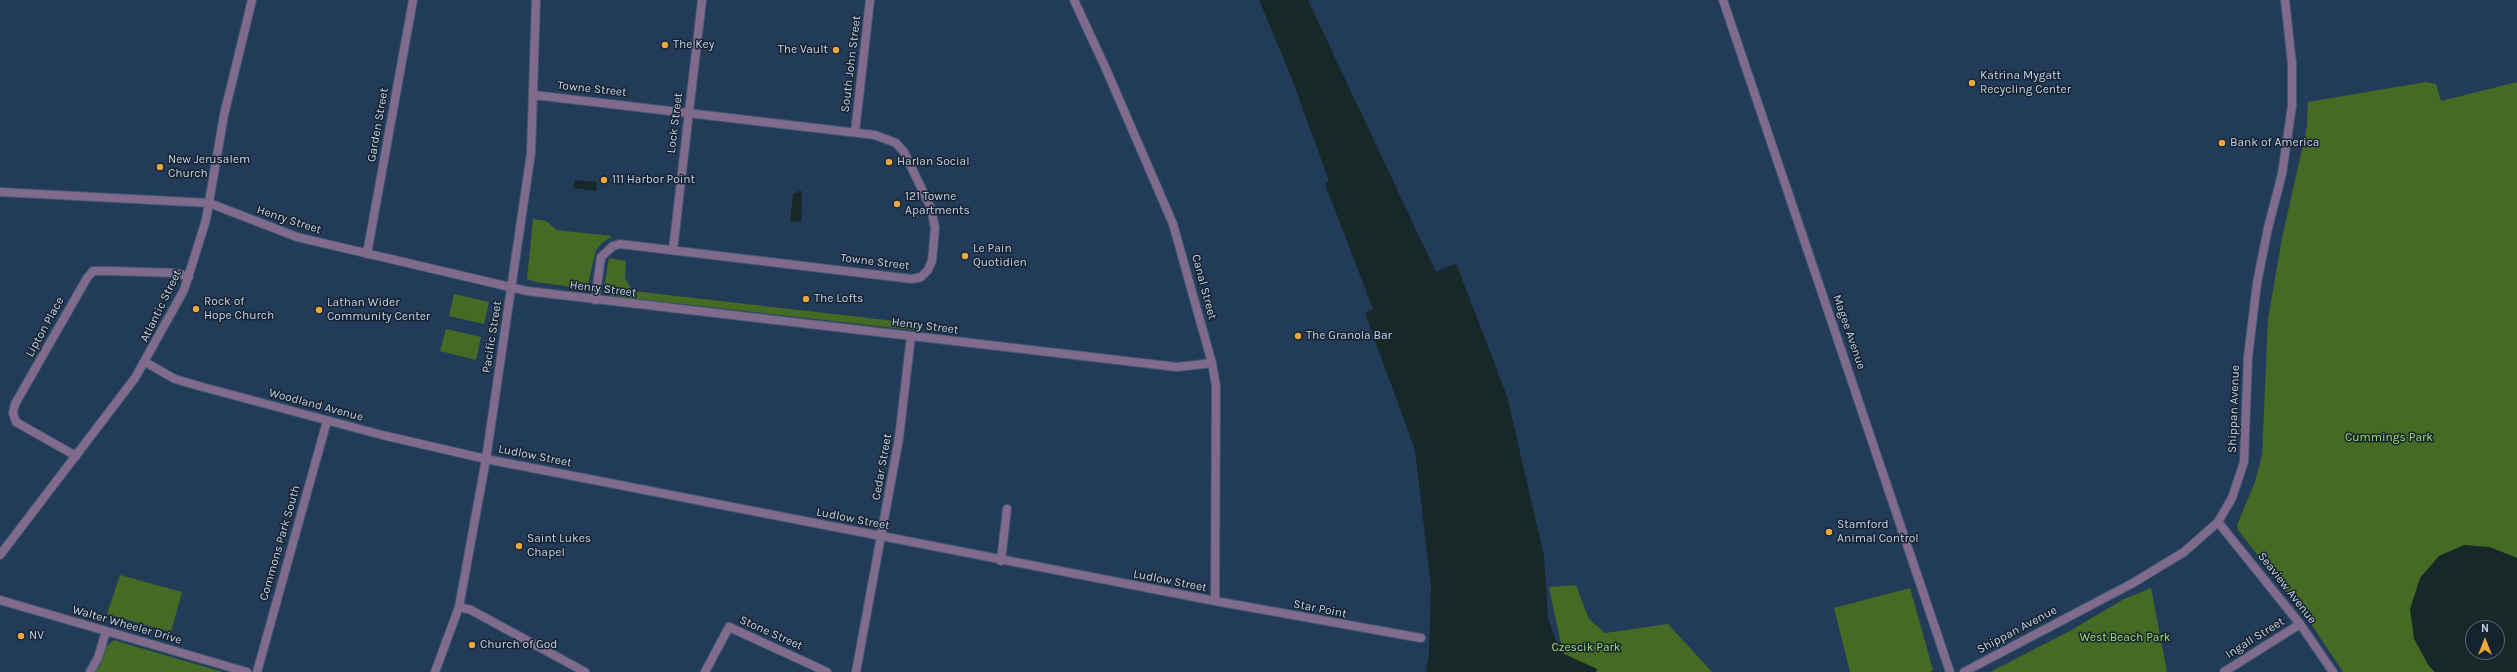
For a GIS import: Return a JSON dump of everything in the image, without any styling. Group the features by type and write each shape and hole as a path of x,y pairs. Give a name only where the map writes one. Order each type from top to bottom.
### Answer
{"street":[{"name":"Atlantic Street","path":"0,556 145,362 175,309 190,277 206,220 224,115 252,0"},
{"name":"Garden Street","path":"367,254 413,0"},
{"name":"Pacific Street","path":"435,672 459,606 486,459 512,289 528,182 534,95 536,0"},
{"name":"Lock Street","path":"673,250 702,0"},
{"name":"South John Street","path":"855,132 870,0"},
{"name":"Canal Street","path":"1074,0 1106,69 1173,224 1212,363 1216,393 1215,601"},
{"name":"Magee Avenue","path":"1723,0 1950,672"},
{"name":"Shippan Avenue","path":"1964,672 2158,568 2195,545 2218,522 2237,488 2244,462 2248,357 2257,283 2289,137 2293,83 2285,0"},
{"name":"Towne Street","path":"534,95 689,112 880,136 896,143 910,162 931,208 935,228 932,261 928,270 921,277 912,279 628,244 613,246 601,257 595,300"},
{"name":"Henry Street","path":"0,192 209,203 297,237 512,289 595,300 1178,367 1212,363"},
{"name":"Lipton Place","path":"76,456 16,422 13,413 15,404 87,278 94,271 176,273 190,277"},
{"name":"Cedar Street","path":"856,672 899,438 911,336"},
{"name":"Woodland Avenue","path":"145,362 175,379 327,421 486,459"},
{"name":"Commons Park South","path":"257,672 327,421"},
{"name":"Ludlow Street","path":"486,459 1001,561 1215,601"},
{"path":"1001,561 1007,509"},
{"name":"Seaview Avenue","path":"2218,522 2300,624 2333,672"},
{"name":"Walter Wheeler Drive","path":"0,600 247,672"},
{"name":"Star Point","path":"1215,601 1421,638"},
{"path":"459,606 470,610 585,672"},
{"name":"Ingall Street","path":"2224,672 2300,624"},
{"name":"Stone Street","path":"705,672 729,627 828,672"},
{"path":"90,672 98,658 106,631"}],"green space":[{"name":"Cummings Park","path":"2426,82 2436,84 2441,101 2517,82 2517,558 2489,547 2429,666 2435,672 2343,672 2307,618 2238,530 2237,525 2255,482 2262,455 2268,319 2282,238 2307,127 2308,102"},
{"path":"533,219 546,221 557,230 612,236 603,242 596,250 587,289 536,282 527,279"},
{"path":"609,258 626,261 625,279 633,291 921,324 921,331 612,296 604,287"},
{"path":"454,294 489,302 484,324 449,316"},
{"path":"446,329 481,337 476,360 440,351"},
{"path":"120,575 182,592 171,632 107,614"},
{"name":"Czescik Park","path":"1576,585 1589,619 1605,633 1668,624 1712,672 1567,672 1549,587"},
{"path":"1910,588 1933,670 1930,672 1850,672 1834,608"},
{"name":"West Beach Park","path":"2151,588 2167,672 1990,672 2068,632 2124,599"},
{"path":"114,640 223,672 95,672 101,664 106,647"}],"shaded area":[{"path":"1259,0 1308,0 1436,272 1456,263 1507,396 1544,556 1548,618 1560,652 1597,669 1596,672 1426,672 1429,653 1431,587 1415,450 1365,313 1373,309 1325,184 1329,181 1292,79"},
{"path":"575,180 597,182 596,191 573,188"},
{"path":"798,191 802,191 801,222 790,221 793,193 797,193"},
{"path":"2464,545 2489,547 2517,558 2517,672 2435,672 2429,666 2414,639 2410,609 2420,578 2439,556"}],"place":[{"name":"The Key","path":"665,45"},
{"name":"The Vault","path":"836,50"},
{"name":"Katrina Mygatt Recycling Center","path":"1972,83"},
{"name":"Bank of America","path":"2222,143"},
{"name":"Harlan Social","path":"889,162"},
{"name":"New Jerusalem Church","path":"160,167"},
{"name":"111 Harbor Point","path":"604,180"},
{"name":"121 Towne Apartments","path":"897,204"},
{"name":"Le Pain Quotidien","path":"965,256"},
{"name":"The Lofts","path":"806,299"},
{"name":"Rock of Hope Church","path":"196,309"},
{"name":"Lathan Wider Community Center","path":"319,310"},
{"name":"The Granola Bar","path":"1298,336"},
{"name":"Stamford Animal Control","path":"1829,532"},
{"name":"Saint Lukes Chapel","path":"519,546"},
{"name":"NV","path":"21,636"},
{"name":"Church of God","path":"472,645"}]}
